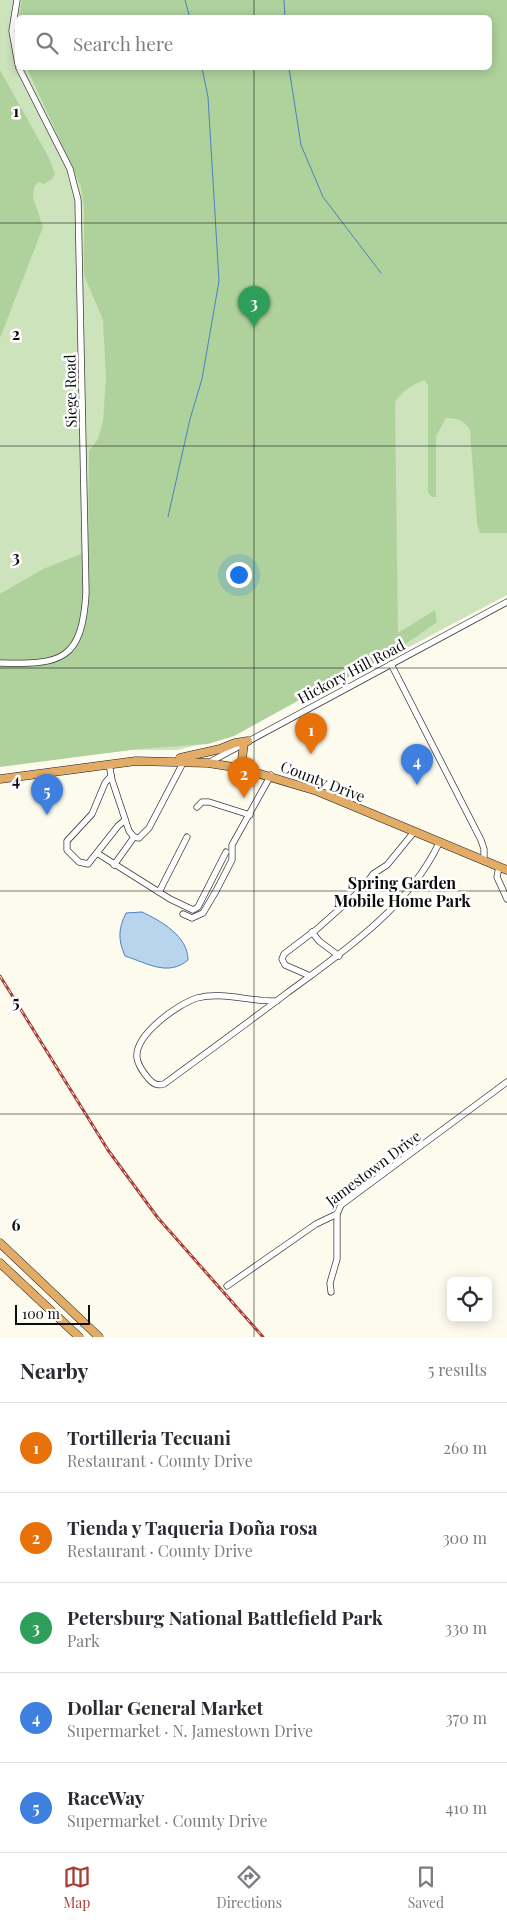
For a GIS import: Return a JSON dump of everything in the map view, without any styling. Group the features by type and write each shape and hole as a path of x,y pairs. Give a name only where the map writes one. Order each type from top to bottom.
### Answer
{"highway":[{"path":"169,761 220,749 235,743 246,742 242,759 248,770"},
{"name":"County Drive","path":"0,779 109,764 169,761 208,763 248,770 271,775 317,791 507,870"},
{"path":"0,1243 99,1337"},
{"path":"0,1263 79,1337"}],"street":[{"path":"15,47 12,30 17,0"},
{"name":"Siege Road","path":"0,662 45,663 67,652 76,642 83,626 86,593 78,200 70,170 20,70"},
{"name":"Hickory Hill Road","path":"208,763 507,602"},
{"path":"390,664 481,840 484,849 484,861"},
{"path":"134,836 142,836 148,828 184,761"},
{"path":"109,764 125,820 134,836"},
{"path":"183,914 192,918 203,913 232,860 232,846 271,775"},
{"path":"111,776 105,783 92,814 66,844 70,854 86,865 125,820"},
{"path":"197,807 206,801 250,815"},
{"path":"310,976 285,965 282,959 289,948 312,932 363,888 373,874 387,865 414,832"},
{"path":"114,865 134,836"},
{"path":"159,892 187,836"},
{"path":"277,1001 212,996 190,1001 158,1022 146,1034 137,1052 138,1061 151,1082 157,1085 164,1084 339,956 382,918 415,884 439,842"},
{"path":"97,854 189,909 196,909 226,852"},
{"path":"499,867 497,877 507,899"},
{"path":"312,932 319,941 339,956"},
{"name":"Jamestown Drive","path":"226,1286 316,1224 337,1214 341,1205 507,1082"},
{"path":"331,1292 330,1283 336,1259 337,1214"}],"green space":[{"path":"0,0 507,0 507,595 379,663 416,637 229,736 178,750 130,750 0,766"},
{"path":"22,0 507,0 507,533 480,533 477,523 470,430 460,420 446,418 436,436 436,497 432,497 428,492 428,385 424,380 411,386 395,402 398,633 435,610 437,622 379,663 350,677 327,685 234,736 208,744 138,749 0,767 0,594 43,569 88,551 89,451 98,439 103,422 106,377 103,320 84,275 84,207 81,187 28,70 492,70 492,15 19,15"},
{"path":"0,70 49,158 55,174 52,179 44,184 38,182 34,187 33,198 43,227 0,338"}],"water":[{"path":"142,912 172,930 187,951 188,960 173,968 165,968 149,965 125,956 120,934 123,919 126,913"}],"waterway":[{"path":"185,0 189,15"},
{"path":"284,0 285,15"},
{"path":"168,517 190,419 202,379 219,281 208,97 202,70"},
{"path":"289,70 301,145 323,197 381,273"}],"railway":[{"path":"0,976 108,1150 158,1218 263,1337"}],"place":[{"name":"Petersburg National Battlefield Park","path":"254,327"},
{"name":"Tortilleria Tecuani","path":"311,754"},
{"name":"Dollar General Market","path":"417,785"},
{"name":"Tienda y Taqueria Doña rosa","path":"244,798"},
{"name":"RaceWay","path":"47,815"}],"district":[{"name":"Spring Garden Mobile Home Park","path":"402,891"}]}
